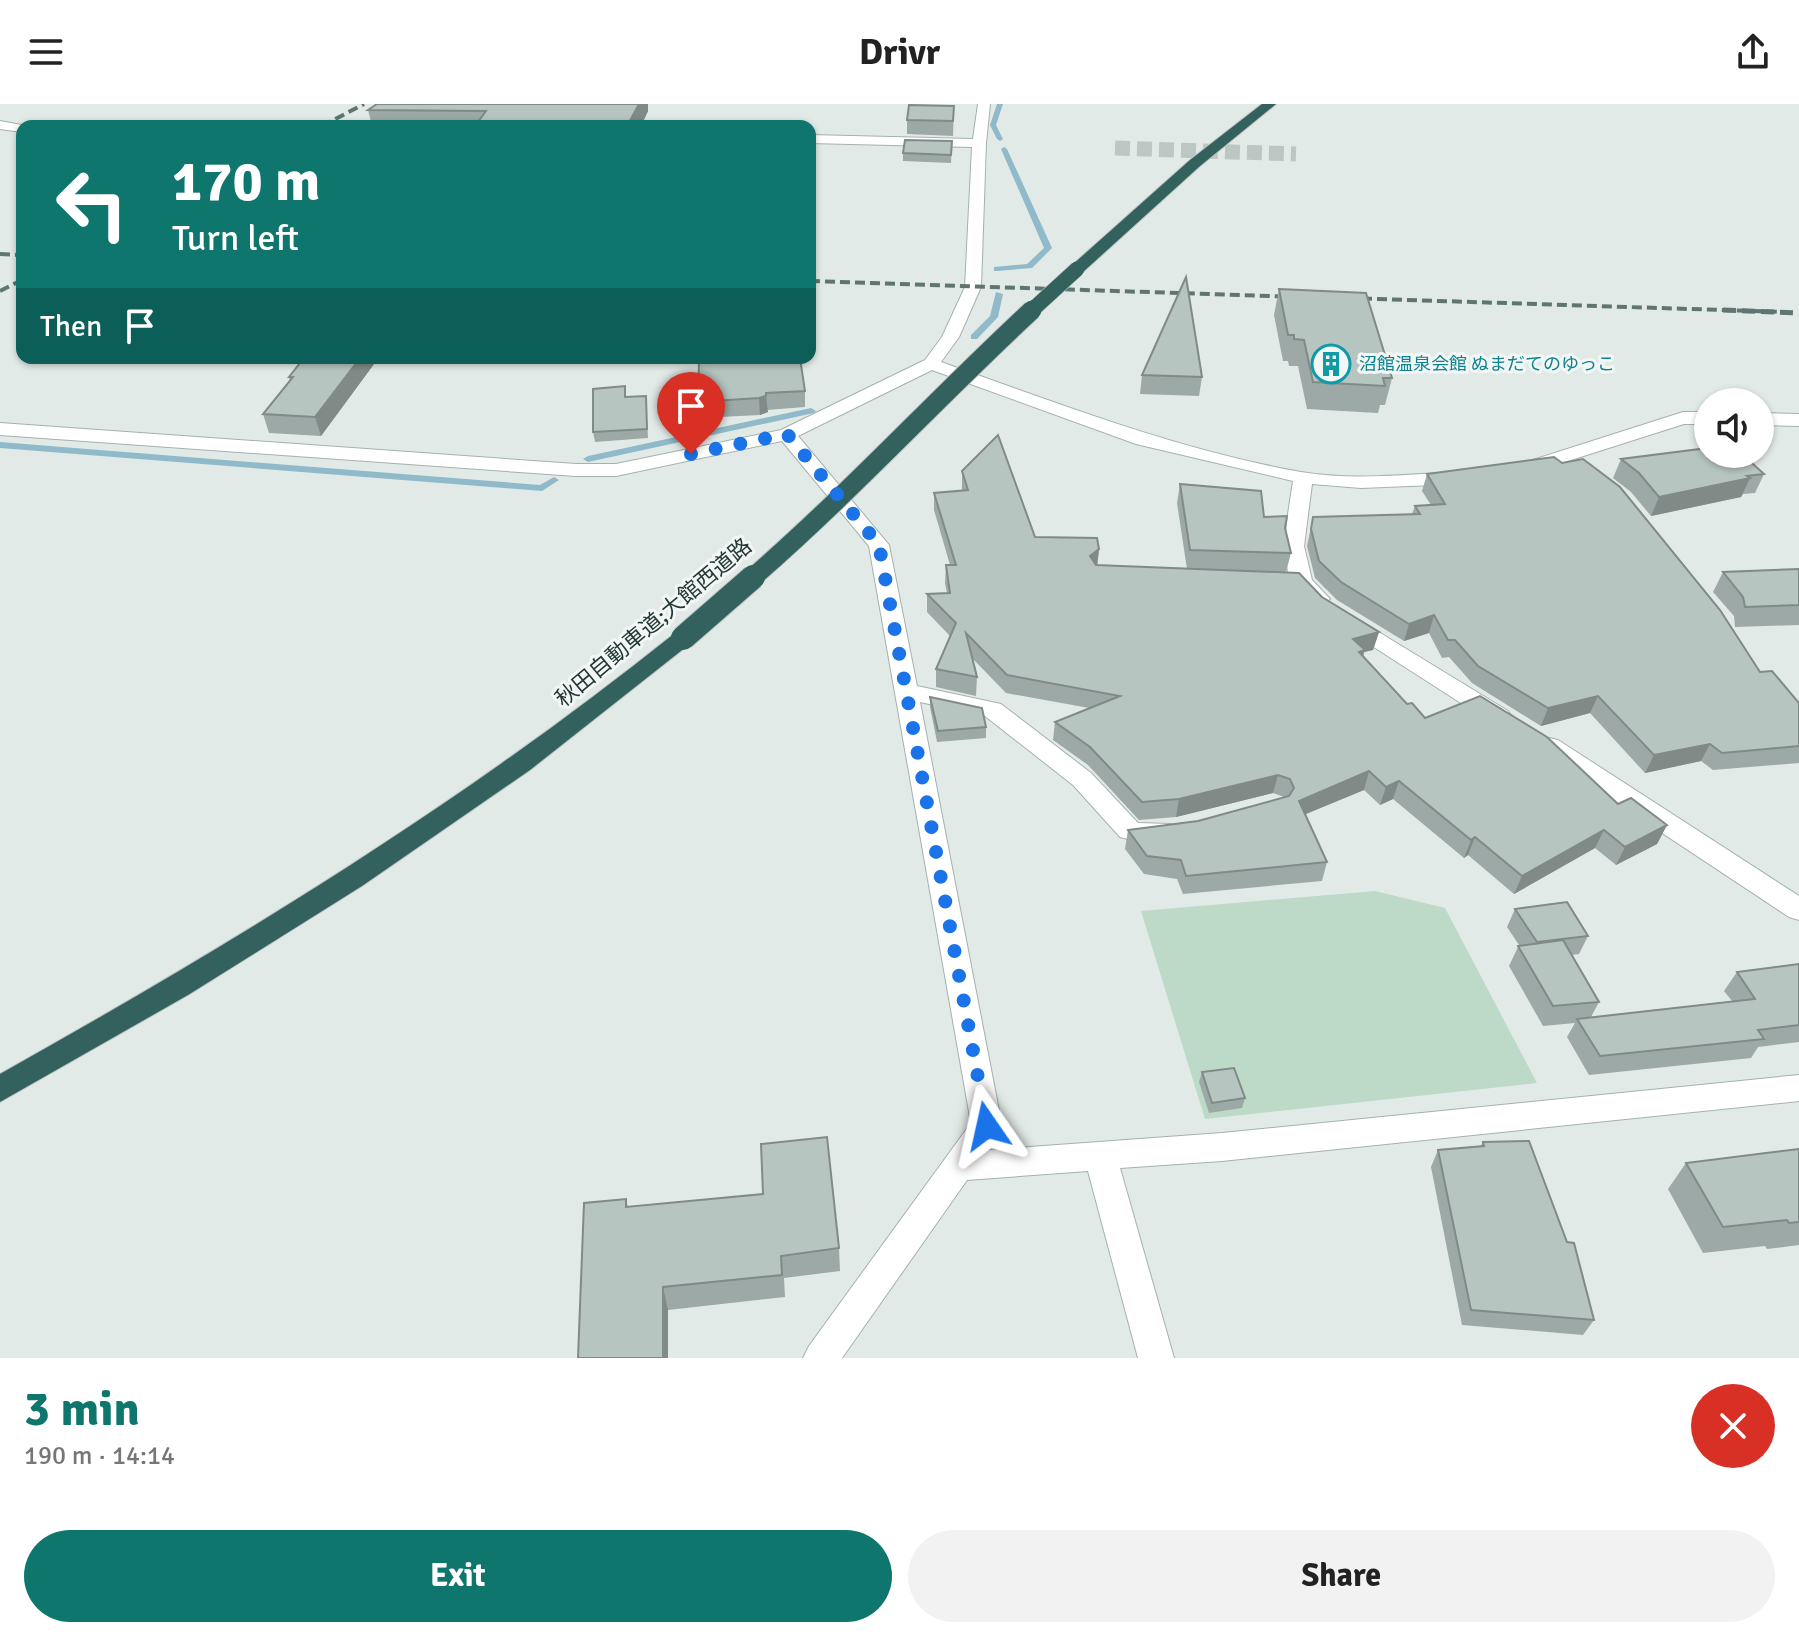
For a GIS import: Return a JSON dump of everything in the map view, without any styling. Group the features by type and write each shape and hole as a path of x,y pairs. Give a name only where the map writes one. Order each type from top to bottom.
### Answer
{"highway":[{"name":"秋田自動車道;大館西道路","path":"0,1089 182,986 479,796 631,682 806,531 949,387 1168,186 1270,104"}],"street":[{"path":"0,429 576,470 616,470 787,434 931,364 950,337 973,287 979,143 984,104"},
{"path":"816,139 979,143"},
{"path":"931,364 1143,440 1303,478 1361,482 1485,474"},
{"path":"1512,470 1674,421 1694,419"},
{"path":"1774,419 1799,420"},
{"path":"787,434 879,545 987,1126 821,1358"},
{"path":"1566,454 1591,471"},
{"path":"1303,478 1294,546 1294,581 1327,607 1799,910"},
{"path":"906,691 993,710 1082,779 1129,830 1144,834 1190,826"},
{"path":"959,1166 1222,1147 1799,1088"},
{"path":"1100,1155 1156,1358"}],"green space":[{"path":"1375,891 1445,908 1537,1083 1205,1119 1141,911"}],"building":[{"path":"377,104 639,104 630,120 479,120 486,111 368,110"},
{"path":"909,105 954,106 953,121 907,120"},
{"path":"905,140 952,141 951,155 903,153"},
{"path":"1186,277 1202,377 1142,375"},
{"path":"1279,289 1366,293 1392,378 1383,378 1385,386 1313,382 1304,340 1288,335"},
{"path":"299,364 355,364 315,417 263,414 293,377 289,377"},
{"path":"699,364 801,364 805,391 698,402"},
{"path":"625,386 625,397 646,396 647,429 593,432 593,389"},
{"path":"998,435 1035,537 1097,538 1099,549 1090,556 1096,565 1299,573 1322,597 1379,632 1353,639 1365,650 1359,652 1407,704 1412,703 1425,718 1480,696 1547,737 1618,804 1631,798 1667,825 1625,847 1604,830 1522,876 1475,837 1471,840 1399,781 1386,787 1369,771 1299,801 1327,862 1186,876 1181,860 1147,856 1128,830 1198,821 1289,796 1294,788 1290,779 1278,775 1179,799 1142,802 1090,747 1055,722 1120,696 1007,675 966,633 977,677 936,669 956,623 927,594 950,593 946,565 956,565 934,493 968,490 962,471"},
{"path":"1694,450 1694,468 1757,468 1764,474 1659,497 1639,473 1621,459"},
{"path":"1554,457 1562,463 1583,459 1620,487 1720,610 1760,672 1772,671 1799,703 1799,746 1722,753 1710,744 1654,755 1598,696 1548,708 1478,666 1455,640 1448,640 1434,615 1409,624 1341,582 1319,561 1311,529 1313,517 1420,514 1415,506 1445,504 1427,474"},
{"path":"1180,484 1261,491 1264,517 1287,516 1285,528 1291,553 1190,550"},
{"path":"1799,569 1799,605 1745,607 1743,597 1723,572"},
{"path":"930,697 982,708 986,727 938,731"},
{"path":"1567,902 1588,936 1537,942 1515,909"},
{"path":"1563,940 1599,1002 1553,1006 1518,946"},
{"path":"1799,964 1799,1025 1758,1030 1764,1039 1600,1056 1577,1019 1755,999 1737,972"},
{"path":"1234,1068 1245,1098 1212,1103 1202,1072"},
{"path":"827,1137 839,1248 781,1256 782,1275 663,1287 663,1358 578,1358 584,1203 626,1199 626,1207 763,1194 761,1144"},
{"path":"1529,1141 1567,1242 1574,1243 1594,1320 1471,1310 1438,1150 1484,1146 1483,1142"},
{"path":"1799,1149 1799,1222 1789,1223 1787,1220 1723,1227 1686,1163"}],"waterway":[{"path":"1000,104 993,125 1000,139"},
{"path":"997,269 1029,266 1048,248 1004,149"},
{"path":"974,337 994,317 999,294"},
{"path":"588,459 811,411"},
{"path":"0,445 542,488 554,480"}],"tunnel":[{"path":"1115,148 1296,154"}],"railway":[{"path":"333,120 364,104"},
{"path":"0,254 16,255"},
{"path":"816,281 1299,297"},
{"path":"0,291 16,283"},
{"path":"1347,298 1729,310"},
{"path":"1723,310 1729,310"},
{"path":"1729,310 1784,312"},
{"path":"1729,310 1799,313"}],"place":[{"name":"沼館温泉会館 ぬまだてのゆっこ","path":"1331,364"}],"route":[{"path":"691,454 787,434 879,545 987,1126"}]}
